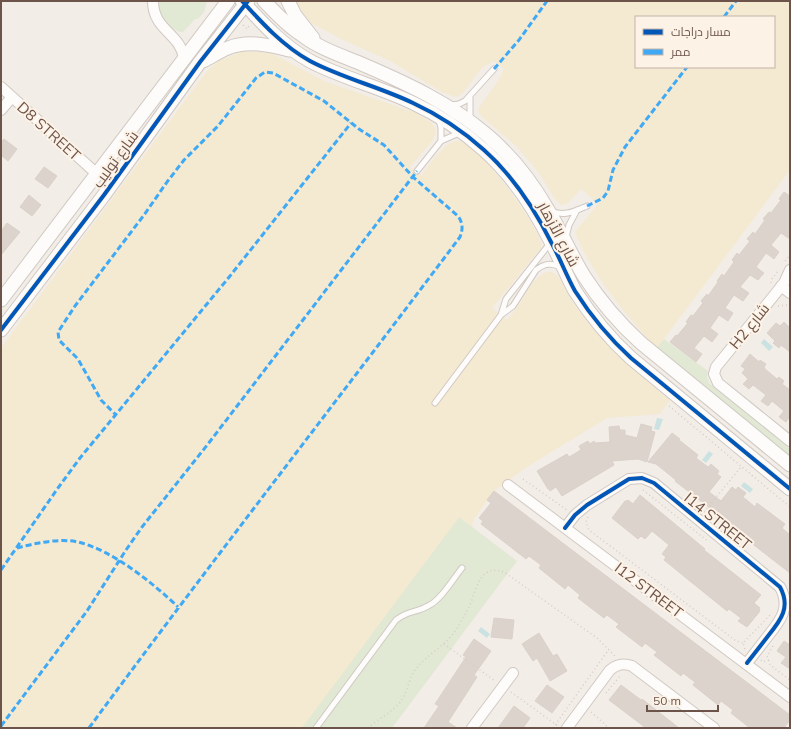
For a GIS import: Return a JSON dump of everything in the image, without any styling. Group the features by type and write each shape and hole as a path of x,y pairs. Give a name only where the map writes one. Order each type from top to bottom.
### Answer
{"street":[{"path":"153,1 156,17 164,29 179,44 182,49 184,59"},
{"path":"217,1 217,15"},
{"name":"شارع توليب","path":"1,300 228,1"},
{"name":"شارع الأزهار","path":"264,1 287,24 302,36 320,46 392,78 446,105 470,122 499,147 520,169 534,187 566,241 574,260 585,278 597,296 625,328 641,343 790,465"},
{"path":"288,1 295,15 320,46"},
{"name":"شارع توليب","path":"1,330 245,2"},
{"name":"شارع الأزهار","path":"245,2 279,40 295,51 325,68 412,102 438,116 462,132 484,150 503,169 521,191 536,214 564,270 586,308 600,326 631,358 790,489"},
{"path":"200,62 229,48 248,44 268,45 295,51"},
{"path":"1,110 5,94"},
{"name":"D8 STREET","path":"5,94 97,174"},
{"path":"70,239 72,226 95,194 98,185 97,174"},
{"name":"H2 شارع","path":"790,270 781,286 716,367 714,374 718,383 790,441"},
{"path":"781,286 790,293"},
{"name":"I14 STREET","path":"565,528 575,515 587,505 629,479 646,479 654,483 780,587 786,597 786,609 782,620 747,664"},
{"name":"I12 STREET","path":"508,485 790,697"},
{"path":"567,728 588,708 610,670 620,664 626,664 632,666 714,728"},
{"path":"472,728 513,673"}],"lane":[{"path":"446,105 459,104 465,101 494,68"},
{"path":"470,97 470,122"},
{"path":"438,116 441,128 441,141"},
{"path":"417,171 441,141 462,132"},
{"path":"548,210 563,214 570,213 587,206"},
{"path":"566,241 569,225 577,210"},
{"path":"435,403 501,315 513,306 534,268 551,242"},
{"path":"501,315 506,299 534,268 547,264 553,264 564,270"},
{"path":"316,728 396,620 406,614 423,609 434,602 462,568"}],"path":[{"path":"669,406 790,507"},
{"path":"698,520 742,466"},
{"path":"523,479 586,522 589,530 736,641 744,643"},
{"path":"637,488 643,490 712,544"},
{"path":"586,522 588,517"},
{"path":"368,728 396,707 405,695 410,678 415,670 452,636 465,614 481,578 485,573 491,570 504,572 597,638 609,649 620,664 621,674 606,693"},
{"path":"773,646 767,656 770,665 790,680"},
{"path":"553,728 609,649"},
{"path":"588,708 588,717"},
{"path":"588,708 609,728"}],"green space":[{"path":"157,1 207,1 204,12 198,19 195,19 183,32 180,32 172,28 165,21 160,14"},
{"path":"664,339 708,371 707,377 709,383 790,449 790,458 656,348"},
{"path":"459,517 517,561 392,728 300,728"}],"sand":[{"path":"296,1 790,1 790,170 656,348 621,308 600,279 590,264 575,232 598,204 581,189 567,204 561,205 554,198 539,173 516,146 481,116 478,109 498,81 504,69 493,61 482,68 462,94 455,97 440,91 390,61 341,39 311,23 297,5"},
{"path":"243,51 271,53 324,81 416,113 432,123 436,131 433,140 410,167 421,176 442,149 447,145 458,141 467,145 491,167 504,183 527,216 541,242 541,248 492,308 507,320 540,275 546,272 555,274 564,285 573,303 594,331 643,378 670,400 660,414 607,418 527,467 494,491 474,519 472,525 474,528 459,517 302,728 1,728 1,348 207,71 219,61"}],"water":[{"path":"764,339 773,347 769,351 761,343"},
{"path":"657,418 663,419 659,430 654,429"},
{"path":"709,451 713,454 706,463 702,460"},
{"path":"744,482 753,489 750,493 741,486"},
{"path":"481,627 490,634 487,638 478,631"}],"building":[{"path":"4,139 17,149 8,161 1,155 1,143"},
{"path":"44,167 57,176 48,188 35,179"},
{"path":"784,192 790,196 790,239 781,233 771,245 779,252 774,259 766,253 756,267 764,273 758,280 750,275 740,287 749,293 743,301 734,295 725,308 733,313 728,321 719,315 710,328 718,334 712,342 704,336 694,348 702,354 696,362 670,342 688,323 686,322 691,315 693,316 703,303 701,301 707,294 708,296 722,274 724,276 734,262 732,260 737,253 739,255 750,241 747,239 753,232 755,234 765,220 763,219 769,212 771,213 781,200 779,199"},
{"path":"29,195 41,205 32,216 20,207"},
{"path":"7,223 20,232 1,255 1,231"},
{"path":"784,322 790,328 790,352 781,345 779,348 773,343 775,341 767,333 776,323 780,326"},
{"path":"750,354 759,362 760,360 766,364 764,367 765,369 777,379 779,377 784,381 782,384 790,390 790,416 786,422 779,417 784,411 772,401 768,406 761,401 766,395 753,385 749,389 743,384 748,379 742,373 745,369 741,366"},
{"path":"641,424 652,427 651,431 655,432 647,462 638,459 612,461 614,465 562,496 556,487 550,491 548,489 537,471 567,454 569,457 581,450 579,446 588,441 590,444 594,441 595,443 610,442 609,427 619,426 620,430 625,430 625,435 637,438"},
{"path":"672,433 698,455 696,458 708,467 711,464 719,471 717,474 721,477 709,492 721,501 732,487 736,490 738,487 746,493 743,497 755,507 757,503 785,524 782,528 790,535 790,573 728,525 729,523 675,481 676,480 656,464 648,462"},
{"path":"494,491 790,715 790,720 784,728 750,728 731,713 733,710 721,701 718,705 693,685 695,682 683,673 681,676 654,655 657,652 645,643 642,647 616,627 619,624 607,615 604,618 578,598 580,595 568,585 565,589 539,568 541,565 529,556 526,559 481,524 483,521 479,518 491,503 487,500"},
{"path":"640,495 705,549 704,550 761,595 754,603 760,608 760,611 747,627 738,621 741,618 729,609 727,611 664,560 666,557 662,554 669,545 652,531 645,539 641,536 638,539 612,518 625,501 628,500 633,504"},
{"path":"494,618 514,620 512,639 491,637"},
{"path":"539,633 553,656 557,654 567,671 550,681 537,658 533,661 522,644"},
{"path":"474,639 491,651 474,675 477,677 448,722 457,728 424,728 439,706 435,704 466,657 463,655"},
{"path":"784,641 790,645 790,669 781,663 786,657 777,651"},
{"path":"547,685 564,697 552,713 535,701"},
{"path":"621,685 641,700 642,699 679,728 646,728 609,700"},
{"path":"514,706 530,718 523,728 498,728"}],"marked path":[{"path":"494,69 519,40 547,1"},
{"path":"725,16 736,1"},
{"path":"587,206 603,198 608,191 613,170 625,147 686,68"},
{"path":"89,728 181,604 460,237 462,231 460,219 413,177 384,145 359,129 324,101 273,73 265,72 256,78 218,126 184,160 75,306 58,332 59,340 78,359 101,400 116,415"},
{"path":"1,570 80,458 230,276 351,123"},
{"path":"1,726 87,611 142,527 208,444 417,171"},
{"path":"17,548 55,541 71,541 91,546 131,568 157,588 178,607"}],"cycle path":[{"path":"242,1 273,34 300,55 322,67 400,97 423,108 468,136 484,150 504,170 522,193 544,229 575,291 587,309 608,335 631,358 790,489"},
{"path":"1,330 104,195 200,62 248,1"},
{"path":"565,528 575,515 587,505 629,479 642,478 654,483 780,587 785,601 783,613 777,624 747,663"}]}
